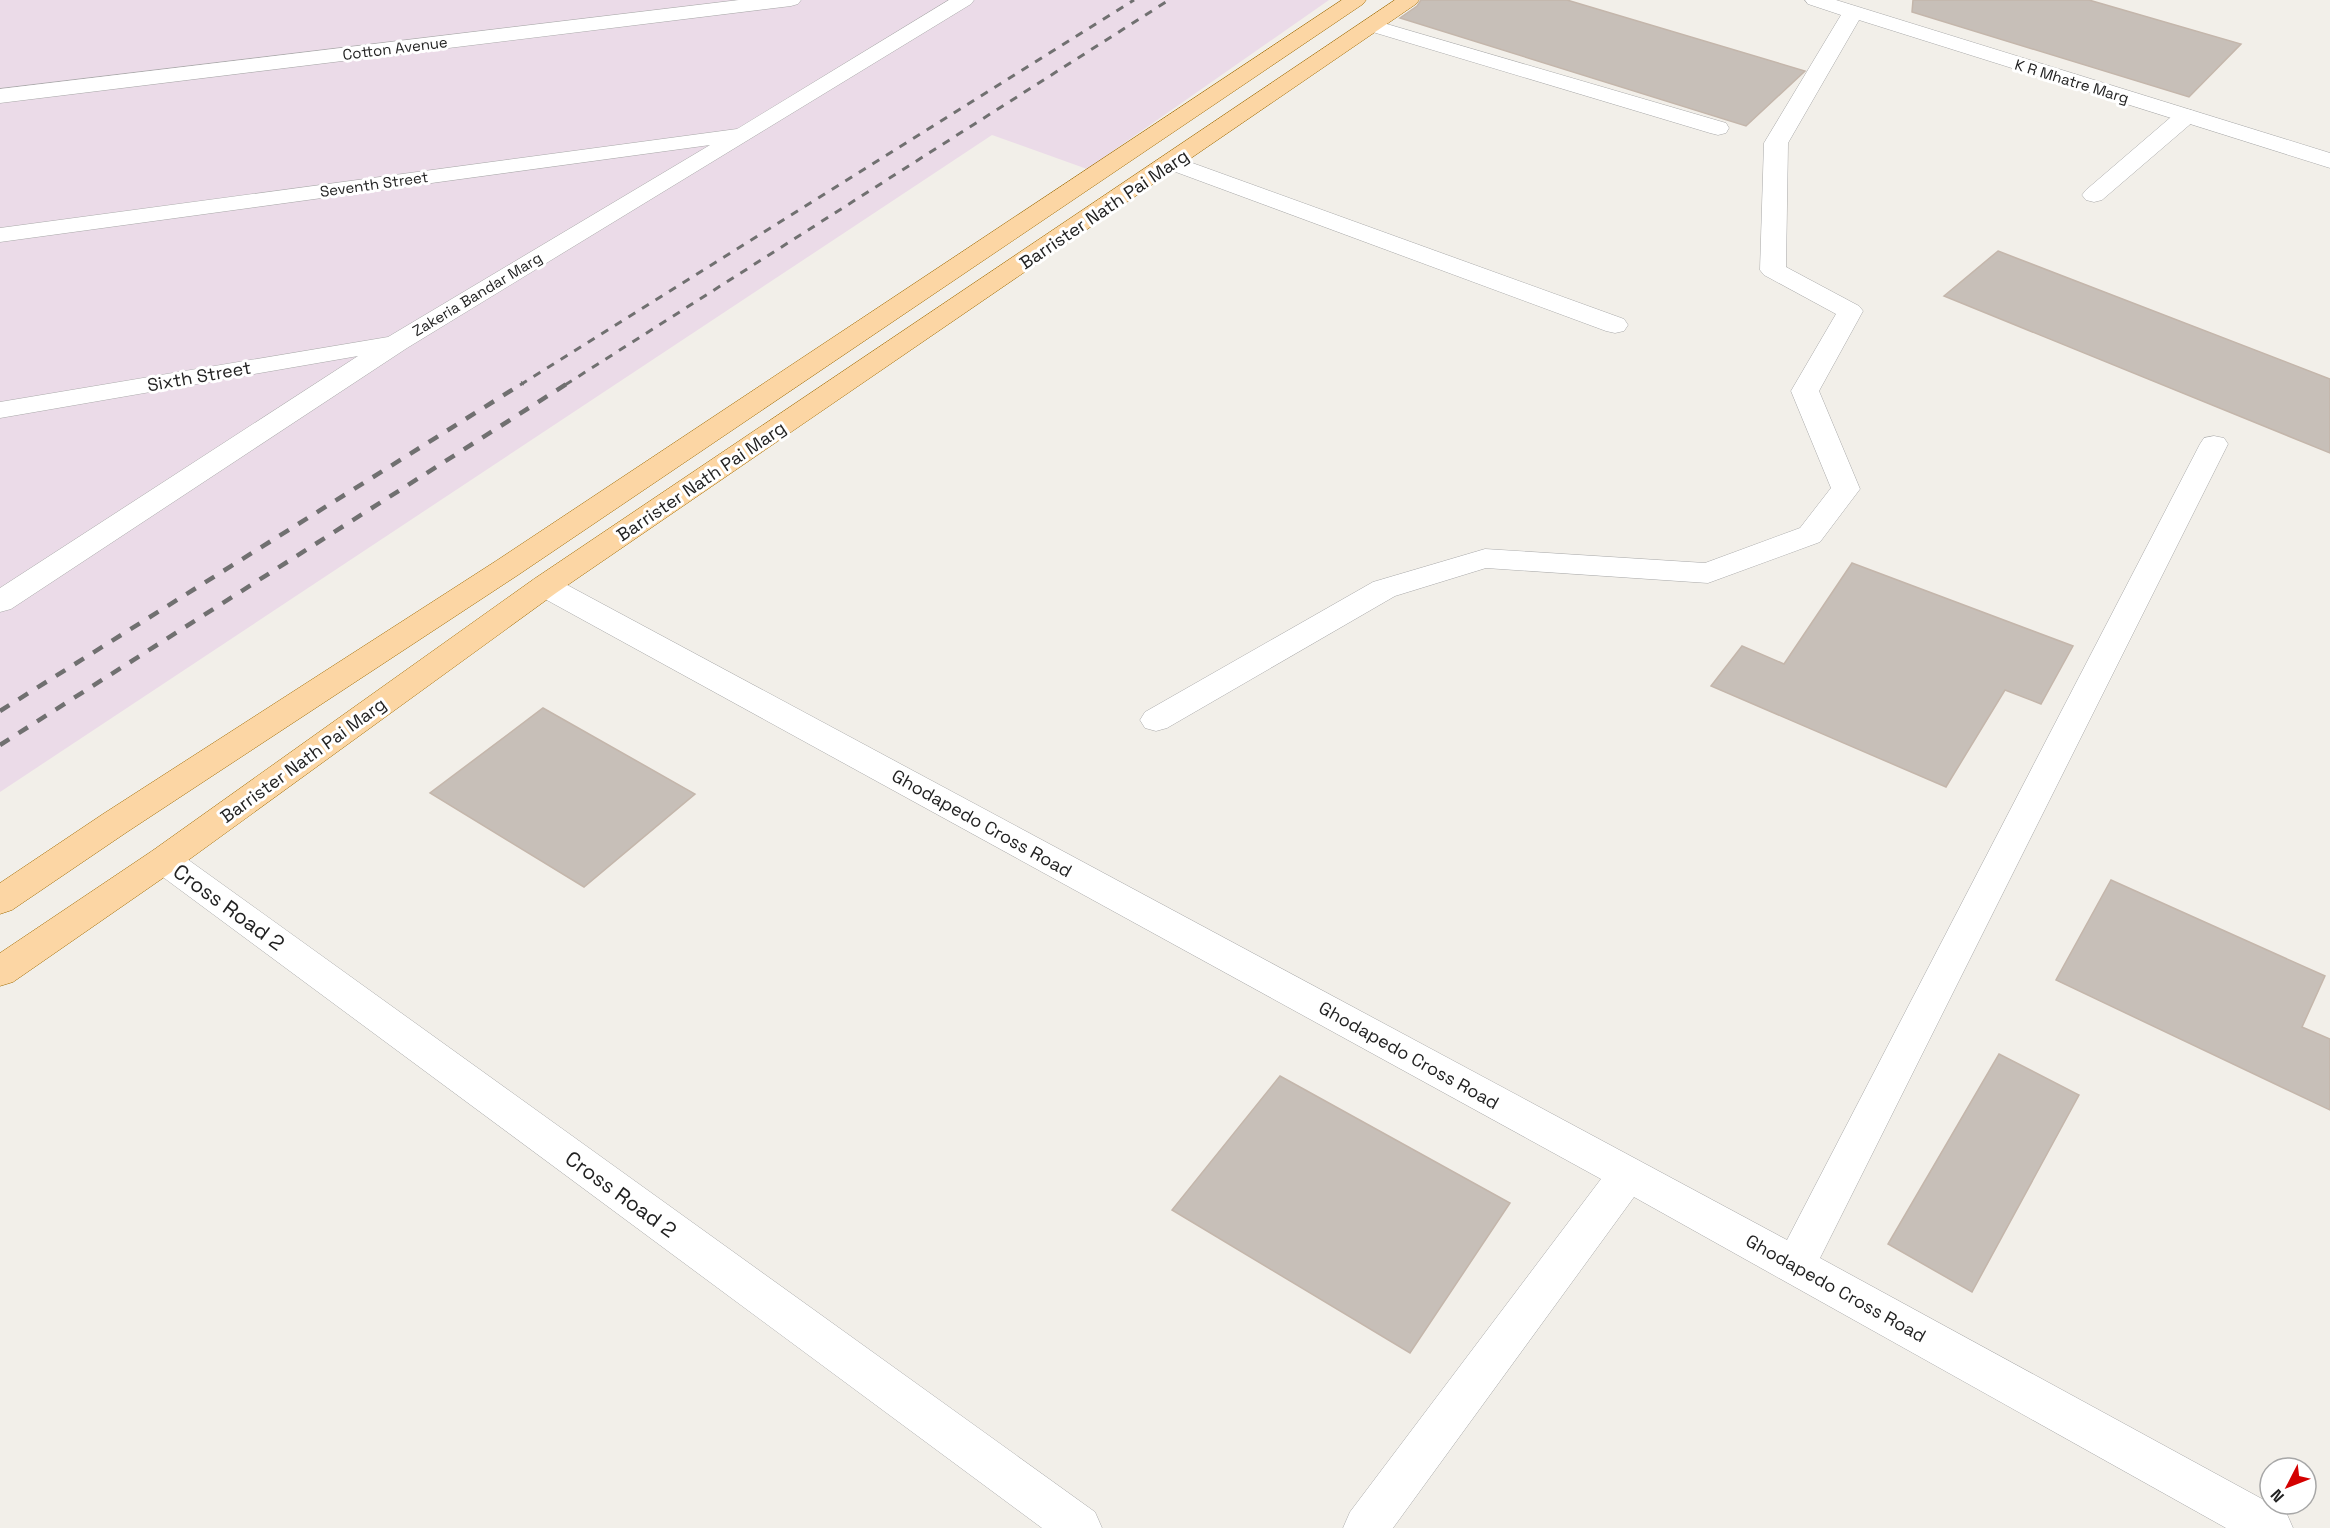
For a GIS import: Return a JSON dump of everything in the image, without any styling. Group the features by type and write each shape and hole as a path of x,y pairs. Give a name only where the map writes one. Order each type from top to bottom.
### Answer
{"main road":[{"name":"Barrister Nath Pai Marg","path":"0,901 124,817 380,651 1356,0"},
{"name":"Barrister Nath Pai Marg","path":"0,972 164,860 545,586 1173,163 1409,0"},
{"path":"380,651 419,676"}],"street":[{"name":"Cotton Avenue","path":"0,96 791,0"},
{"name":"Zakeria Bandar Marg","path":"0,602 398,342 964,0"},
{"name":"K R Mhatre Marg","path":"1815,0 2330,161"},
{"path":"1156,720 1384,589 1485,558 1708,573 1810,535 1846,489 1805,391 1850,311 1773,270 1776,143 1853,12"},
{"path":"1373,26 1718,128"},
{"path":"2094,195 2186,116"},
{"name":"Seventh Street","path":"0,235 747,133"},
{"path":"1173,163 1615,326"},
{"name":"Sixth Street","path":"0,410 398,342"},
{"path":"1795,1265 2214,444"},
{"name":"Ghodapedo Cross Road","path":"545,586 1795,1265 2270,1528"},
{"name":"Cross Road 2","path":"164,860 1079,1528"},
{"path":"1366,1528 1628,1174"}],"shaded area":[{"path":"0,0 1329,0 1087,169 992,135 0,792"}],"building":[{"path":"1421,0 1567,0 1805,71 1746,126 1400,18 1417,6"},
{"path":"1913,0 2089,0 2241,44 2189,97 1912,12"},
{"path":"1998,251 2330,379 2330,453 1944,296"},
{"path":"1852,563 2073,646 2041,704 2005,690 1946,787 1711,686 1742,646 1784,664"},
{"path":"543,708 695,794 584,887 430,793"},
{"path":"2111,880 2325,976 2302,1027 2330,1039 2330,1110 2056,980"},
{"path":"1999,1054 2079,1095 1972,1292 1888,1244"},
{"path":"1280,1076 1510,1203 1410,1353 1172,1210"}],"railway":[{"path":"520,385 1134,0"},
{"path":"565,385 1169,0"},
{"path":"0,711 523,383"},
{"path":"0,745 568,383"}]}
